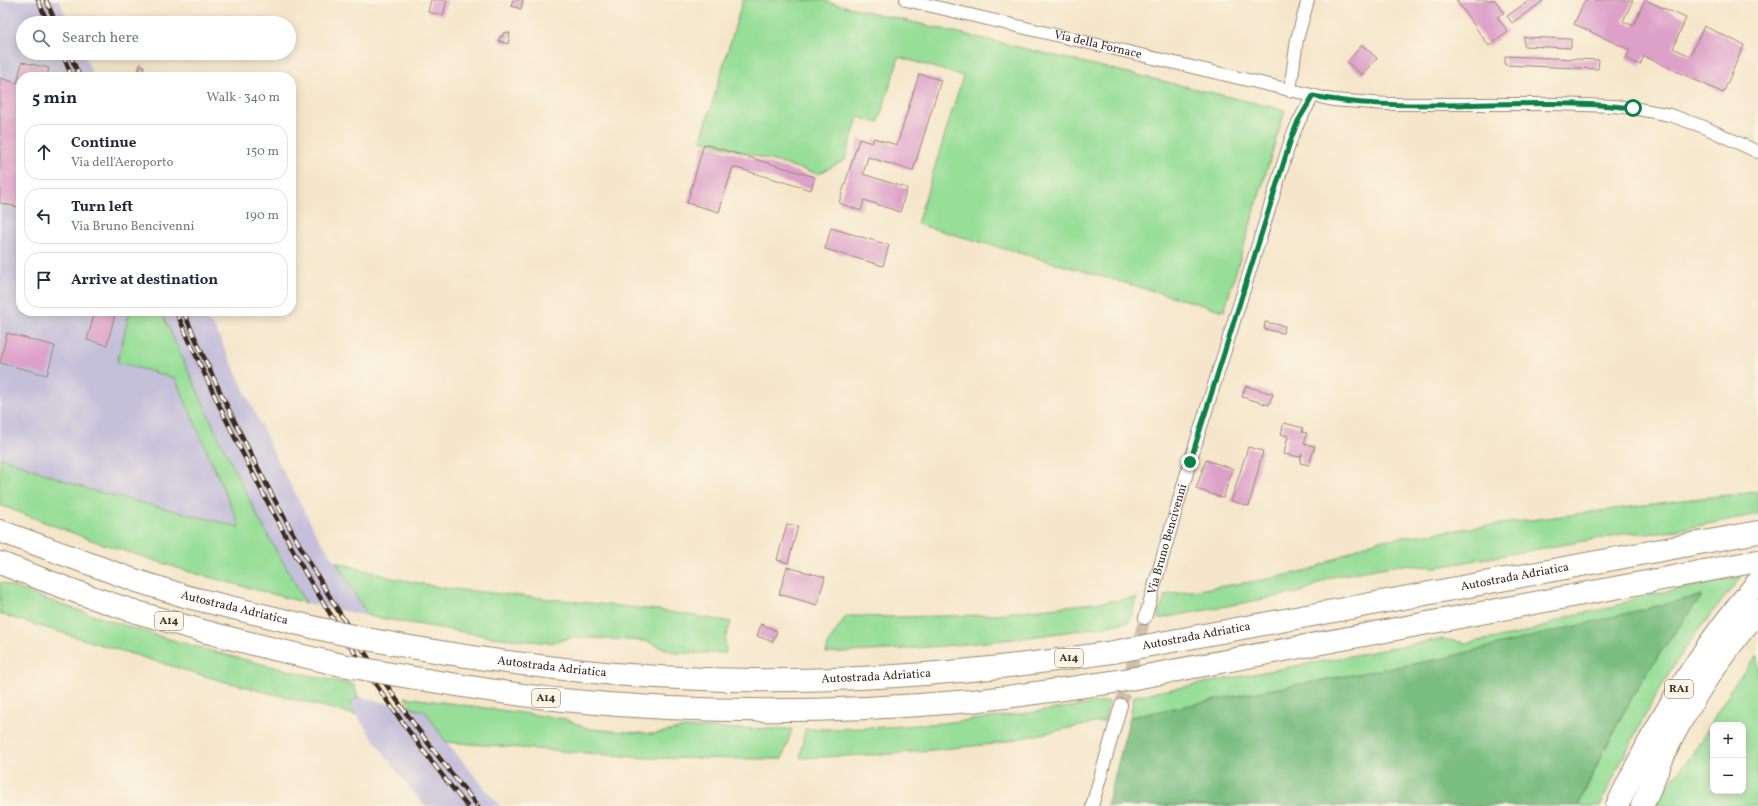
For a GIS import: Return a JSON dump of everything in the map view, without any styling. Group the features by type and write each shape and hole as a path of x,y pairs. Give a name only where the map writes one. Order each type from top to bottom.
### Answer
{"highway":[{"name":"Autostrada Adriatica","path":"0,531 134,580 182,595 316,628 372,640 456,656 565,670 626,675 760,680 890,677 1037,663 1113,652 1758,532"},
{"name":"A14","path":"0,563 86,596 157,618 342,665 517,694 564,700 697,709 768,710 845,708 971,701 1119,681 1758,561"},
{"name":"RA1","path":"1618,806 1660,720 1706,648 1758,582"},
{"path":"1642,806 1674,734 1698,692 1736,638 1758,611"}],"street":[{"name":"Via della Fornace","path":"906,0 1290,91 1345,102 1387,104 1555,104 1633,108 1670,115 1693,123 1758,152"},
{"path":"1290,91 1298,39 1308,0"},
{"name":"Via Bruno Bencivenni","path":"1145,618 1190,462 1291,139 1298,121 1313,96"},
{"path":"1092,806 1121,705"}],"shaded area":[{"path":"0,0 59,0 66,16 16,16 16,60 86,60 92,72 16,72 16,316 129,316 117,362 175,378 240,528 90,490 0,457"},
{"path":"163,316 203,316 204,319 214,326 276,457 318,537 336,562 368,616 306,603 261,523 217,434"},
{"path":"358,697 425,711 446,742 500,806 425,806 404,781 356,715 349,703"}],"green space":[{"path":"743,0 819,0 1285,110 1224,311 917,224 963,76 899,57 878,123 858,117 845,160 818,174 701,140"},
{"path":"129,316 163,316 217,434 261,523 306,603 190,572 91,540 0,505 0,457 90,490 240,527 175,378 117,362"},
{"path":"1758,492 1758,514 1661,533 1629,533 1437,567 1397,565 1332,577 1301,592 1158,619 1165,595 1269,579 1313,569 1362,546 1381,540 1682,500"},
{"path":"336,562 392,578 444,588 658,610 731,622 725,639 726,653 676,653 646,641 574,637 550,643 493,637 368,616"},
{"path":"1742,576 1700,628 1677,661 1636,732 1600,806 1578,806 1631,699 1647,672 1702,596 1440,659 1262,691 1130,717 1134,696 1442,639 1467,643 1515,635 1539,628 1568,616 1614,607 1635,598"},
{"path":"0,582 87,613 175,641 264,665 354,685 358,697 349,704 356,715 211,678 0,614"},
{"path":"1702,595 1639,685 1610,738 1578,806 1107,806 1130,717 1262,691 1440,659"},
{"path":"1137,598 1129,622 1053,634 978,643 826,653 829,642 846,616 895,617 988,615"},
{"path":"1758,656 1758,806 1655,806 1668,785 1693,753 1710,725 1710,794 1746,794 1746,722 1712,722 1738,679"},
{"path":"405,697 565,719 589,729 653,734 684,728 792,729 782,759 649,758 446,742 425,711 411,708"},
{"path":"1109,701 1104,721 993,744 890,754 800,758 805,729 843,729 920,725 996,717"}],"building":[{"path":"431,0 447,0 443,15 428,12"},
{"path":"513,0 523,0 521,9 511,6"},
{"path":"1456,0 1495,0 1504,13 1497,17 1508,32 1489,46"},
{"path":"1530,0 1541,0 1542,2 1512,23 1507,16"},
{"path":"1585,0 1633,0 1623,21 1633,26 1645,0 1686,18 1673,48 1690,56 1704,26 1744,45 1723,93 1644,56 1640,65 1626,58 1630,50 1574,24"},
{"path":"504,32 510,33 508,44 499,41 500,36 502,37"},
{"path":"1524,37 1571,39 1571,48 1524,46"},
{"path":"1362,45 1377,58 1362,75 1347,62"},
{"path":"1505,56 1599,60 1598,69 1505,65"},
{"path":"22,62 49,68 48,72 20,72"},
{"path":"140,65 144,66 143,72 138,72"},
{"path":"919,74 941,80 913,171 868,157 863,174 907,188 900,212 864,200 861,211 839,203 859,139 872,143 874,138 897,145"},
{"path":"0,78 16,83 16,207 0,203"},
{"path":"704,144 815,177 811,190 733,167 719,212 687,203"},
{"path":"831,228 889,245 883,266 825,249"},
{"path":"94,316 115,316 107,345 87,340"},
{"path":"1265,322 1285,326 1283,333 1264,329"},
{"path":"7,333 55,346 47,375 0,363"},
{"path":"1246,386 1273,394 1269,405 1242,397"},
{"path":"1284,423 1303,428 1302,432 1307,433 1304,444 1315,446 1309,465 1300,463 1302,454 1300,457 1284,454 1288,436 1281,434"},
{"path":"1248,447 1263,451 1249,506 1231,501"},
{"path":"1206,460 1233,469 1223,498 1196,489"},
{"path":"787,524 798,526 788,563 777,560"},
{"path":"787,567 825,577 817,605 779,594"},
{"path":"761,624 777,631 773,642 757,636"}],"tunnel":[{"path":"1121,705 1145,618"}],"railway":[{"path":"38,0 45,16"},
{"path":"46,0 53,16"},
{"path":"65,60 70,72"},
{"path":"72,60 78,72"},
{"path":"178,316 214,395 298,560 368,673 426,754 467,806"},
{"path":"185,316 245,442 313,569 351,631 391,691 433,749 478,806"}],"route":[{"path":"1190,462 1291,139 1298,121 1313,96 1364,104 1590,104 1633,108"}]}
